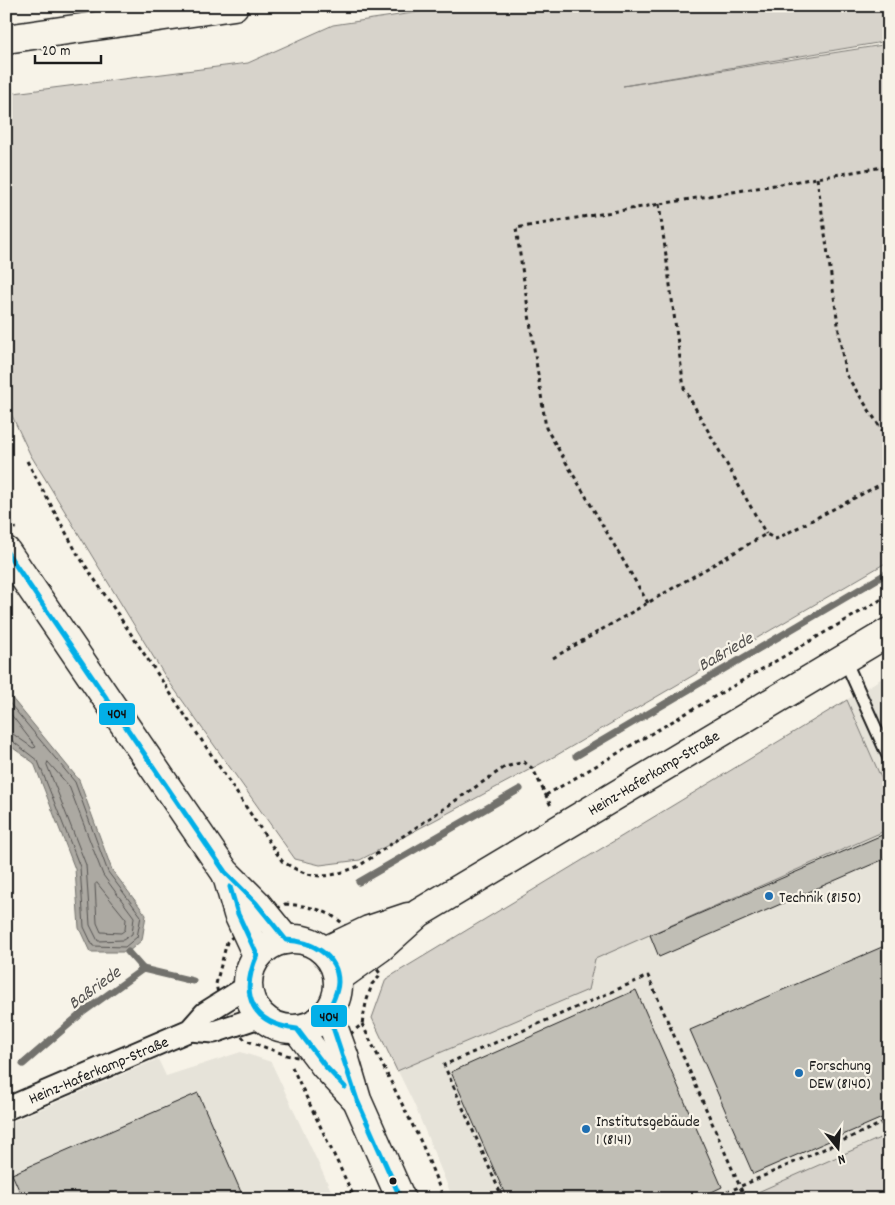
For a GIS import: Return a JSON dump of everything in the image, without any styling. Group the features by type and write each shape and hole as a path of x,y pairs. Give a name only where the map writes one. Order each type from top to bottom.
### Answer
{"main road":[{"path":"6,39 234,6"},
{"path":"6,551 225,872 256,903 286,940"},
{"name":"Heinz-Haferkamp-Straße","path":"338,978 380,948 419,913 889,632"},
{"path":"225,872 238,914 257,955"},
{"name":"Heinz-Haferkamp-Straße","path":"325,951 369,930 419,913"},
{"path":"286,940 312,944 325,951 338,978 336,994 328,1012 321,1020 297,1029 274,1025 262,1016 251,1002 248,986 249,970 257,955 265,948 286,940"},
{"path":"328,1012 357,1100 401,1199"},
{"path":"297,1029 325,1066 357,1100"}],"street":[{"name":"Heinz-Haferkamp-Straße","path":"6,1109 190,1030 205,1013 248,986"},
{"name":"Heinz-Haferkamp-Straße","path":"190,1030 214,1032 262,1016"}],"lane":[{"path":"844,658 889,758"}],"path":[{"path":"648,603 546,428 516,228 889,166"},
{"path":"817,178 845,373 889,441"},
{"path":"659,204 684,388 766,534 776,539 889,480"},
{"path":"27,461 77,553 282,861 298,872 319,877 337,875 359,866 505,767 524,762 533,769 560,828"},
{"path":"553,658 766,534"},
{"path":"546,796 889,595"},
{"path":"286,904 311,906 340,919"},
{"path":"503,1199 444,1065 648,976 744,1196 763,1199"},
{"path":"362,1024 422,1144 444,1199"},
{"path":"232,1026 245,1040 286,1055 355,1199"},
{"path":"712,1199 889,1120"},
{"path":"869,1199 889,1190"}],"shaded area":[{"path":"459,6 889,6 889,41 623,86 889,44 889,561 557,755 360,860 320,865 295,859 165,676 30,454 6,403 6,94 248,63 333,25"},
{"path":"889,674 889,1199 453,1199 414,1104 372,1018 386,979"},
{"path":"847,700 889,796 889,829 595,959 588,990 397,1071 372,1018 386,979"},
{"path":"241,1052 271,1062 335,1199 6,1199 6,1124 158,1059 166,1076"},
{"path":"889,1134 889,1199 742,1199"}],"water":[{"path":"6,691 79,780 112,870 146,915 142,940 128,952 90,952 79,928 75,869 34,763 6,743"}],"building":[{"name":"Technik (8150)","path":"889,832 889,857 659,957 650,935"},
{"name":"Forschung DEW (8140)","path":"889,944 889,1115 753,1174 690,1030"},
{"name":"Institutsgebäude 1 (8141)","path":"636,990 722,1187 697,1199 507,1199 451,1072"},
{"path":"198,1093 244,1199 23,1199 12,1174"}],"waterway":[{"name":"Baßriede","path":"576,756 889,572"},
{"name":"Baßriede","path":"359,882 520,789"},
{"path":"128,952 143,969"},
{"name":"Baßriede","path":"23,1064 82,1013 143,969 193,981"}],"transit line":[{"name":"404","path":"6,551 225,872 256,903 286,940 313,946 328,957 333,964 337,972 338,986 328,1012 357,1100 401,1199"},
{"name":"404","path":"230,887 238,914 257,955 249,983 253,1006 269,1021 297,1029 325,1066 345,1087"}],"place":[{"name":"Technik (8150)","path":"769,896"},
{"name":"Forschung DEW (8140)","path":"799,1073"},
{"name":"Institutsgebäude 1 (8141)","path":"586,1129"}]}
